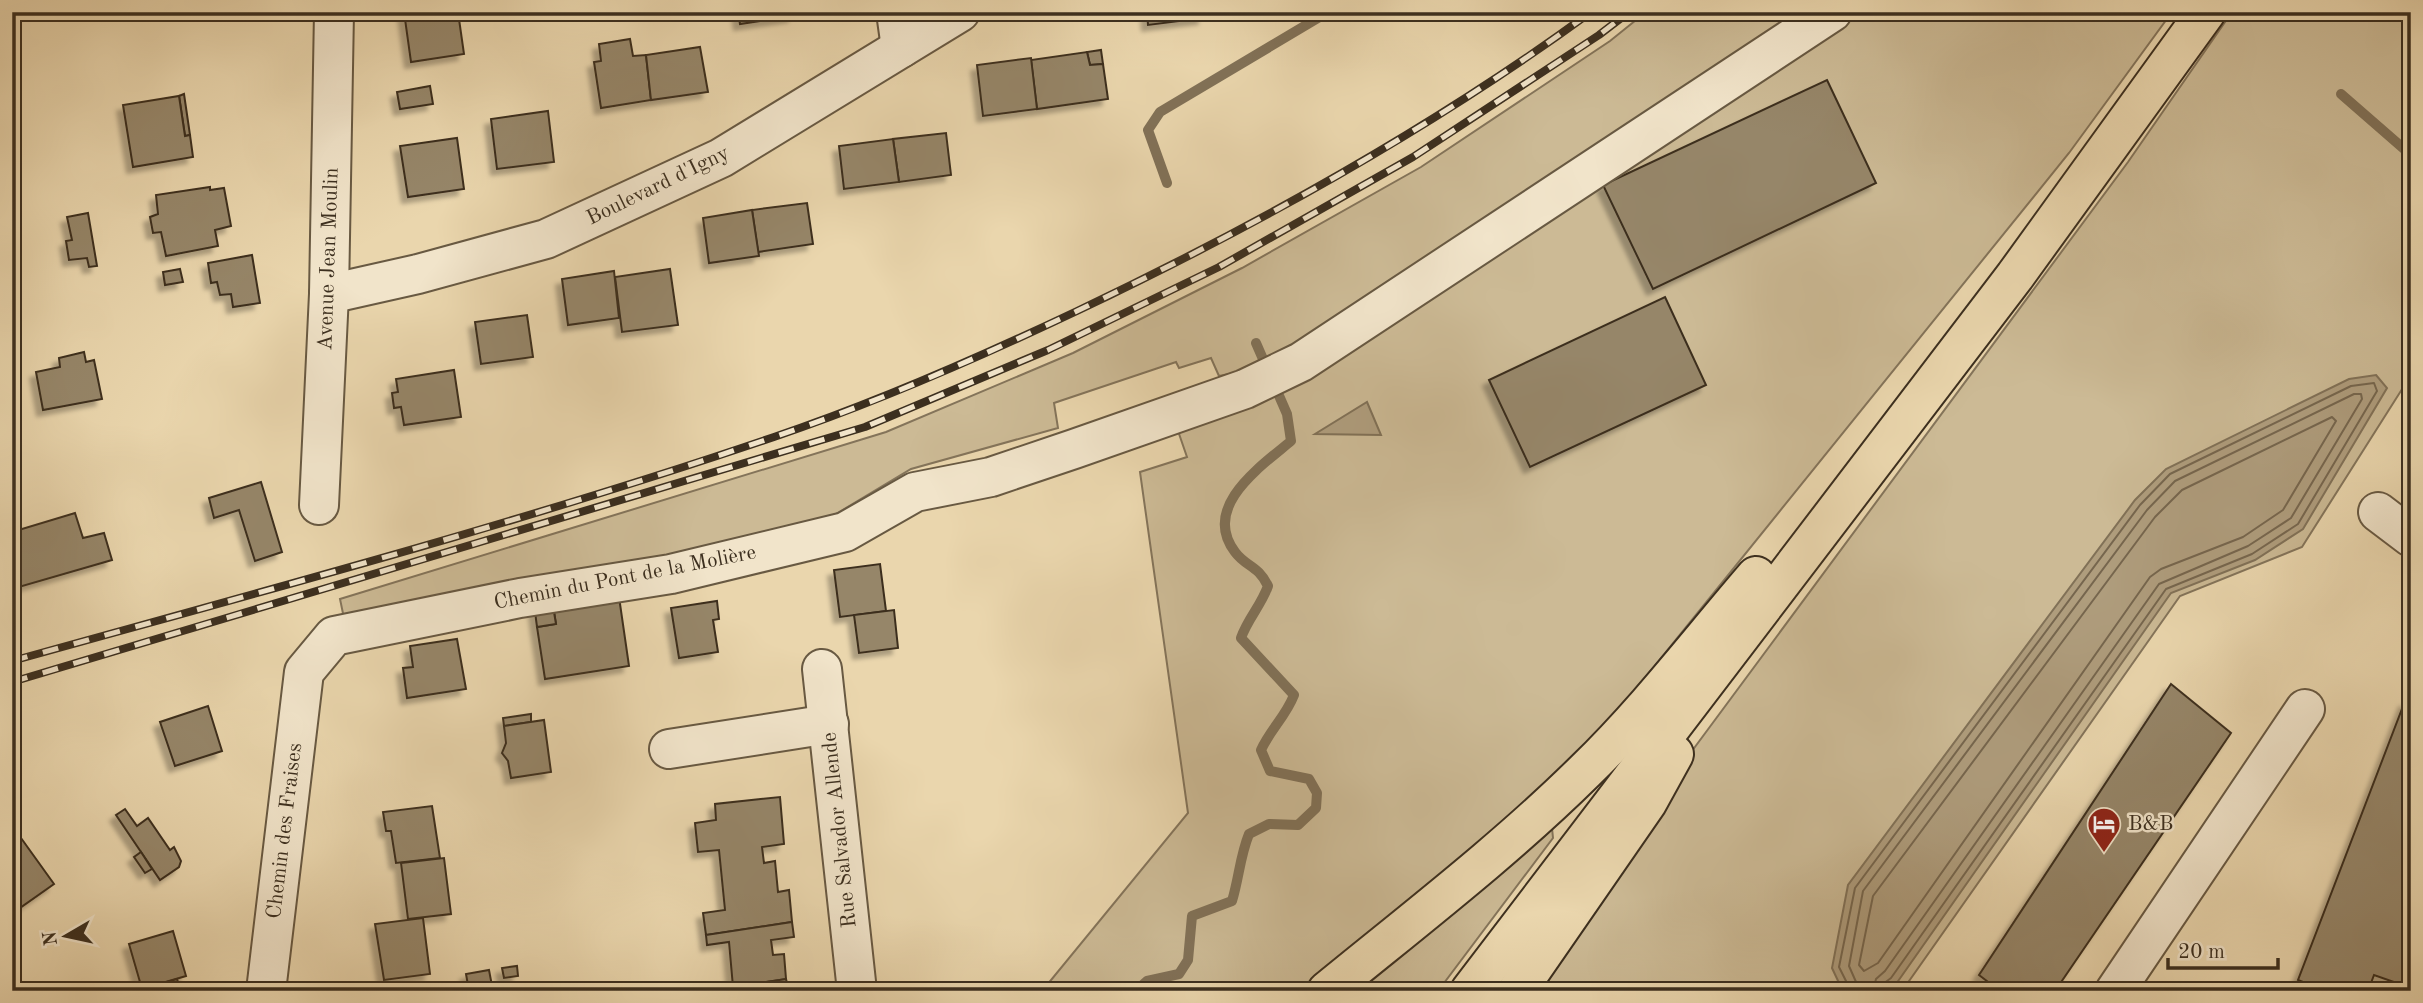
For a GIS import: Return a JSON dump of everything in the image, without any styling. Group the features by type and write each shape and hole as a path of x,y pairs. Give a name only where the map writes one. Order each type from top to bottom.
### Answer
{"main road":[{"path":"1470,991 2015,276 2206,12"},
{"path":"1327,991 1509,841 1586,771 1641,713 1806,517 1858,483"},
{"path":"1517,991 1647,803 1735,643"}],"street":[{"name":"Avenue Jean Moulin","path":"319,505 329,294 334,12"},
{"name":"Boulevard d'Igny","path":"329,294 418,274 545,239 721,158 898,30 960,12"},
{"name":"Chemin du Pont de la Molière","path":"304,672 334,636 520,598 671,574 845,532 915,492 990,477 1238,391 1301,362 1832,12"},
{"path":"2378,512 2411,537"},
{"name":"Rue Salvador Allende","path":"822,669 857,991"},
{"name":"Chemin des Fraises","path":"266,991 304,672"},
{"path":"2115,991 2305,709"},
{"path":"669,749 829,724"}],"shaded area":[{"path":"1646,12 2172,12 2069,153 1586,751 1357,946 1298,991 1042,991 1188,813 1140,472 1187,457 1176,425 1234,373 1219,376 1211,358 1179,368 1176,362 1054,403 1058,428 911,469 821,523 346,628 340,599 886,432 1073,353 1242,268 1421,167 1610,41"},
{"path":"2232,12 2411,12 2411,375 2302,547 2180,596 1902,991 1526,991 1689,755 2128,162"},
{"path":"1552,828 1553,838 1438,991 1342,991"}],"water":[{"path":"2376,375 2387,388 2303,529 2255,560 2171,593 1896,984 1884,991 1848,991 1840,985 1832,968 1848,885 2135,500 2166,469 2349,379"},
{"path":"1367,402 1381,435 1315,434"}],"building":[{"path":"404,12 458,12 464,54 411,62"},
{"path":"738,12 794,12 794,16 740,24"},
{"path":"1147,12 1203,12 1204,18 1148,25"},
{"path":"630,39 633,56 646,55 651,100 601,108 594,62 601,61 599,44"},
{"path":"700,47 708,92 651,100 646,55"},
{"path":"1101,50 1103,64 1090,65 1087,52"},
{"path":"1087,52 1090,65 1103,64 1108,99 1037,109 1031,60"},
{"path":"1031,58 1037,109 983,116 977,65"},
{"path":"1827,80 1876,183 1653,289 1603,185"},
{"path":"430,86 433,104 400,109 397,92"},
{"path":"184,94 190,135 185,136 179,96"},
{"path":"179,96 185,136 190,135 193,157 133,167 123,105"},
{"path":"548,111 554,162 497,169 491,119"},
{"path":"946,133 951,175 899,182 893,139"},
{"path":"457,138 464,189 408,197 400,146"},
{"path":"893,139 899,182 844,189 839,146"},
{"path":"210,187 210,190 224,188 231,226 215,230 218,246 166,256 161,232 153,233 150,217 158,214 156,195"},
{"path":"807,203 813,244 758,252 752,210"},
{"path":"752,210 759,256 709,263 703,218"},
{"path":"88,213 97,266 89,267 87,258 69,260 66,241 72,240 67,217"},
{"path":"252,255 260,303 233,307 231,294 220,295 217,282 211,283 208,263"},
{"path":"180,269 183,282 165,285 163,272"},
{"path":"670,269 678,325 622,332 615,277"},
{"path":"614,271 619,318 568,325 562,279"},
{"path":"1665,297 1706,385 1530,467 1489,380"},
{"path":"527,315 533,357 481,364 475,322"},
{"path":"84,352 86,362 94,360 102,399 43,410 36,372 60,367 59,358"},
{"path":"454,370 461,417 404,425 401,407 394,408 392,393 398,392 396,379"},
{"path":"261,482 282,552 255,561 239,510 214,518 209,498"},
{"path":"75,513 83,538 104,533 112,560 12,589 12,532"},
{"path":"880,564 886,611 840,617 834,570"},
{"path":"618,590 629,666 545,679 537,627 556,624 552,600"},
{"path":"552,600 556,624 537,627 534,604"},
{"path":"717,601 719,619 713,620 718,652 679,658 671,608"},
{"path":"894,610 898,648 859,653 854,615"},
{"path":"457,639 466,689 407,698 403,668 413,667 410,646"},
{"name":"B&B","path":"2171,684 2231,733 2055,991 2000,991 1979,975"},
{"path":"2405,701 2411,703 2411,988 2374,975 2368,991 2325,991 2298,980"},
{"path":"208,706 222,751 175,766 160,722"},
{"path":"531,714 531,722 504,726 503,718"},
{"path":"544,720 551,772 511,778 508,761 502,753 506,743 504,726"},
{"path":"780,797 784,844 762,847 764,863 775,861 778,892 789,890 792,922 706,935 703,913 725,910 719,850 698,852 695,823 716,820 715,804"},
{"path":"432,806 440,858 396,863 391,831 386,831 383,812"},
{"path":"125,809 137,826 148,818 170,850 174,847 181,861 179,867 160,880 116,815"},
{"path":"21,838 54,884 17,910 12,903 12,844"},
{"path":"141,852 152,869 145,873 134,857"},
{"path":"444,858 451,914 408,919 401,863"},
{"path":"423,918 430,974 384,980 375,924"},
{"path":"792,922 794,937 771,940 773,955 784,954 786,979 733,987 729,942 707,945 706,935"},
{"path":"173,931 186,976 142,989 129,944"},
{"path":"517,966 518,976 504,978 502,968"},
{"path":"489,970 493,991 469,991 466,974"},
{"path":"177,979 181,991 135,991"},
{"path":"786,979 787,983 798,982 799,991 733,991 733,987"}],"waterway":[{"path":"1167,183 1148,130 1160,112 1328,12"},
{"path":"2341,94 2411,155"},
{"path":"1136,991 1147,981 1179,974 1188,960 1192,916 1232,901 1249,834 1269,824 1298,825 1316,808 1317,793 1309,779 1270,771 1261,750 1294,695 1241,638 1268,586 1260,574 1235,552 1226,535 1225,519 1239,489 1264,463 1291,441 1287,414 1256,343"}],"railway":[{"path":"12,661 585,498 774,437 889,394 1077,311 1276,210 1405,136 1591,12"},
{"path":"12,682 865,427 1048,350 1219,267 1413,157 1599,35 1629,12"}],"place":[{"name":"B&B","path":"2104,854"}]}
